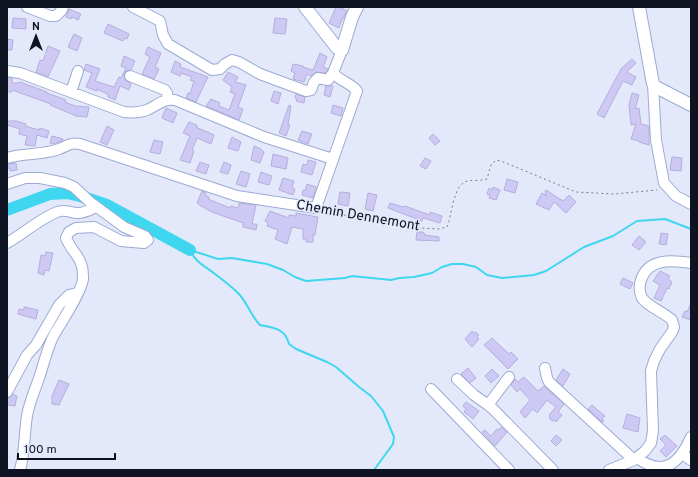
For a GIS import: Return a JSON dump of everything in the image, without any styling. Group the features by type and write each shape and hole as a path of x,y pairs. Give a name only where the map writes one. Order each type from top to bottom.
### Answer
{"main road":[{"path":"305,7 337,48 342,50 356,7"},
{"path":"639,7 653,84 691,105"}],"street":[{"path":"27,7 50,16 56,16 63,7"},
{"path":"133,7 160,21 163,35 168,44 212,70 220,69 232,60 239,62 260,74 306,91 312,90 314,82 318,78 328,80 333,74 342,50"},
{"path":"7,71 20,73 124,112 135,113 146,110 168,100 174,100 264,137 333,160"},
{"path":"71,92 78,71"},
{"path":"316,208 357,91 354,86 333,74"},
{"path":"130,76 166,91 168,100"},
{"path":"653,84 656,140 664,183 676,196 691,204"},
{"name":"Chemin Dennemont","path":"7,158 49,152 61,149 71,143 80,144 237,196 316,208"},
{"path":"7,184 25,178 40,178 74,187 93,205 124,227 145,236 148,240 144,243 121,241 94,227 76,228 70,232 66,238 80,260 83,280 78,293 53,337 27,414 23,456 20,470"},
{"path":"7,243 59,211 68,210 77,214 86,212 93,205"},
{"path":"609,470 636,459 646,451 651,442 653,431 651,371 660,349 674,327 672,320 643,299 638,287 643,274 654,264 667,261 691,263"},
{"path":"7,392 27,355 36,344 60,305 69,295 78,293"},
{"path":"545,368 547,378 554,387 636,459 649,466 661,468 687,457 691,437"},
{"path":"488,405 509,377"},
{"path":"457,379 474,395 494,409 553,470"},
{"path":"431,389 509,470"}],"path":[{"name":"Chemin Dennemont","path":"316,208 328,212 404,227 438,229 447,227 450,221 451,211 458,187 466,181 480,181 486,179 491,165 496,160 576,192 614,194 668,188"}],"building":[{"path":"336,7 340,7 347,11 339,28 329,23"},
{"path":"69,9 81,14 78,20 72,17 71,19 66,17"},
{"path":"13,18 26,19 26,29 12,28"},
{"path":"275,18 287,19 285,34 273,33"},
{"path":"108,24 129,34 127,39 125,38 123,41 104,33"},
{"path":"74,34 82,38 77,51 68,47"},
{"path":"7,39 13,40 12,50 7,50"},
{"path":"48,46 60,51 48,77 36,72 40,60 43,61"},
{"path":"148,47 161,53 155,67 159,69 154,79 142,74 150,57 145,54"},
{"path":"320,53 327,57 323,67 328,69 325,73 316,72 311,76 307,74 304,82 293,79 295,73 291,71 293,64 313,70"},
{"path":"124,56 135,61 131,70 126,71 124,74 125,80 131,84 129,90 120,86 115,100 97,89 97,91 86,87 92,73 84,70 86,64 100,69 95,81 114,87 126,68 121,66"},
{"path":"632,59 636,63 627,72 636,77 632,85 623,81 604,118 597,114 621,69"},
{"path":"175,61 181,64 180,67 208,77 196,102 186,98 188,93 190,94 194,81 190,80 192,77 181,73 180,76 171,72"},
{"path":"228,72 238,77 235,82 246,85 238,107 243,109 239,120 206,106 211,99 220,103 219,106 229,110 235,94 230,92 232,87 223,80"},
{"path":"7,78 12,78 12,83 20,82 66,100 65,102 75,106 89,107 87,117 76,116 50,105 51,104 12,90 12,92 7,92"},
{"path":"326,86 333,86 330,97 324,95"},
{"path":"274,91 281,93 278,104 271,101"},
{"path":"632,93 639,95 635,109 639,108 641,124 649,126 649,145 631,139 636,124 631,125 629,105"},
{"path":"296,94 305,97 304,103 296,101"},
{"path":"289,105 291,106 288,125 290,125 286,136 279,133"},
{"path":"333,105 343,108 341,116 331,113"},
{"path":"166,108 177,113 173,123 162,118"},
{"path":"7,121 16,121 26,124 25,126 49,131 47,138 37,135 35,146 25,145 27,136 19,134 20,129 7,125"},
{"path":"189,122 197,125 196,127 214,135 211,144 197,138 192,150 194,151 190,163 180,160 190,136 183,133"},
{"path":"107,126 114,130 107,145 100,142"},
{"path":"302,131 312,134 308,144 298,140"},
{"path":"433,134 440,141 435,145 429,138"},
{"path":"52,136 63,140 53,144 50,143"},
{"path":"232,137 241,142 238,151 228,148"},
{"path":"154,140 163,142 160,154 150,152"},
{"path":"254,146 264,152 260,163 251,160"},
{"path":"273,154 288,158 286,169 271,166"},
{"path":"672,157 682,158 681,171 670,170"},
{"path":"425,158 431,161 426,169 420,166"},
{"path":"308,160 316,162 312,175 301,172 303,164 307,165"},
{"path":"200,162 209,165 206,174 196,171"},
{"path":"224,162 231,165 228,174 220,172"},
{"path":"16,163 17,170 10,171 10,168 7,168 7,164"},
{"path":"241,171 250,174 246,187 236,184"},
{"path":"261,172 272,176 269,185 258,182"},
{"path":"283,178 294,181 292,188 295,189 293,195 279,190"},
{"path":"507,179 518,182 515,193 504,190"},
{"path":"307,184 316,187 313,198 302,195"},
{"path":"493,187 500,190 496,200 489,198 490,195 487,194 489,188 492,190"},
{"path":"546,190 563,201 569,195 576,202 566,213 554,202 549,210 536,204 542,193 547,196 545,192"},
{"path":"202,191 209,197 208,199 230,208 231,206 238,208 239,203 256,205 252,224 257,224 256,230 243,227 243,223 212,212 201,206 197,203"},
{"path":"340,192 350,193 348,206 338,204"},
{"path":"368,193 377,195 373,211 365,209"},
{"path":"390,203 403,207 405,206 430,215 430,212 442,216 440,223 423,218 422,221 388,208"},
{"path":"270,211 289,218 289,215 296,216 296,213 318,217 315,235 313,235 313,242 306,242 306,239 303,239 303,229 292,227 287,244 275,239 278,230 267,226 268,223 265,221"},
{"path":"417,232 423,232 425,234 424,235 439,237 439,241 416,240"},
{"path":"661,233 668,234 666,245 659,244"},
{"path":"639,236 646,242 639,250 632,245"},
{"path":"46,252 53,253 49,271 45,270 44,275 38,273 41,255 45,256"},
{"path":"660,271 670,276 668,279 672,282 669,289 667,288 661,301 654,298 660,285 653,281"},
{"path":"623,278 633,283 630,289 620,284"},
{"path":"691,303 691,320 682,317 685,311 687,312"},
{"path":"24,307 38,310 36,319 18,314 19,309 24,310"},
{"path":"472,331 479,335 477,337 479,339 472,347 465,339"},
{"path":"492,338 509,354 511,352 518,359 508,369 484,345"},
{"path":"468,368 476,378 470,383 461,374"},
{"path":"492,369 499,376 491,383 485,376"},
{"path":"563,369 570,374 563,386 556,380"},
{"path":"524,377 538,391 544,386 564,404 558,412 562,415 556,422 549,418 549,415 556,407 547,400 537,413 533,409 525,418 520,412 530,400 520,389 517,392 511,385 515,379 518,382"},
{"path":"59,380 69,384 59,405 52,404 52,396"},
{"path":"13,394 17,396 15,406 7,405 7,398 11,397"},
{"path":"466,402 479,411 473,419 464,412 466,409 463,406"},
{"path":"592,405 605,416 602,419 604,421 602,422 588,409"},
{"path":"627,414 640,418 638,432 623,428"},
{"path":"501,427 507,432 495,446 482,432 485,430 491,436"},
{"path":"556,435 562,440 556,446 551,441"},
{"path":"665,435 677,446 666,457 660,451 666,445 660,439"}],"waterway":[{"path":"7,210 50,194 67,193 107,205 190,250"},
{"path":"190,250 218,259 232,258 267,264 306,281 345,278 352,276 391,280 432,273 442,267 452,264 463,264 476,267 487,275 502,278 534,275 546,271 584,247 613,236 637,221 665,219 691,229"},
{"path":"190,250 197,261 239,294 260,325 274,328 282,332 289,344 296,349 336,367 371,396 383,411 394,437 393,444 374,470"}]}
